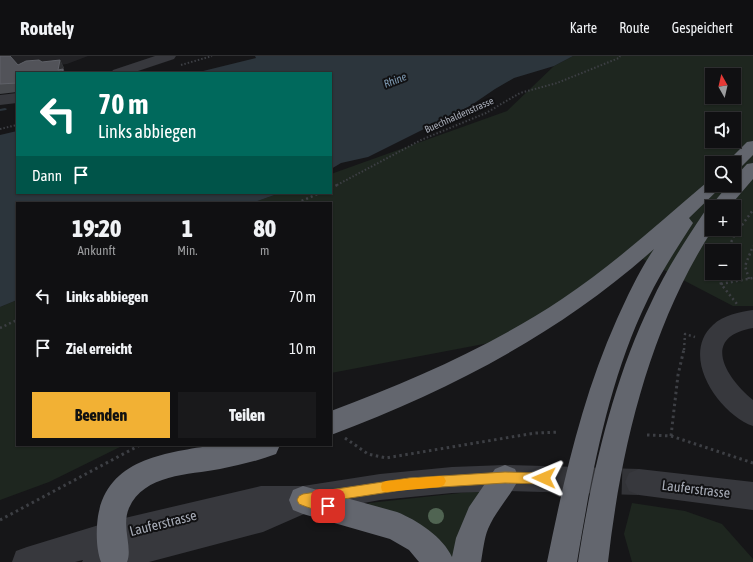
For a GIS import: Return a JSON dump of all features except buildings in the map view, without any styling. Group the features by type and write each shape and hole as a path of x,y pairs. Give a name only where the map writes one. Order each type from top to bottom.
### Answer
{"highway":[{"path":"741,157 753,146"},
{"path":"725,200 753,168"},
{"path":"337,426 468,364 520,337 552,317 610,276 706,192"},
{"path":"562,562 572,504 586,446 608,371 622,334 636,302 665,250 681,226 708,192"},
{"path":"593,562 599,517 621,415 644,344 657,311 674,275 705,227"},
{"path":"108,552 113,514 117,500 124,490 143,475 163,466 221,456 263,446"},
{"path":"466,562 470,538 476,520 485,504 505,478"},
{"path":"303,500 398,526 419,540 439,562"},
{"path":"599,517 601,562"}],"street":[{"path":"121,72 169,56"},
{"path":"0,100 16,98"},
{"path":"747,313 738,321 724,328 715,338 711,351 712,365 723,387 737,403 753,415"},
{"name":"Lauferstrasse","path":"27,562 108,552 263,518 303,500 409,484 505,478 544,478"},
{"name":"Lauferstrasse","path":"639,482 753,496"}],"path":[{"name":"Buechhaldenstrasse","path":"332,187 421,140 486,113 520,93 557,83 620,56"},
{"path":"0,129 16,125"},
{"path":"299,202 318,194"},
{"path":"730,244 734,236 753,210"},
{"path":"749,279 745,266 753,246"},
{"path":"721,284 753,278"},
{"path":"720,280 721,284 747,313"},
{"path":"0,328 16,320"},
{"path":"671,436 678,375 683,356 685,334 695,337"},
{"path":"337,426 351,443 368,454 386,458 535,433 559,432"},
{"path":"647,435 671,436 753,463"},
{"path":"0,520 138,446"}],"shaded area":[{"path":"0,56 88,56 67,64 0,71"},
{"path":"573,56 753,56 753,306 733,306 635,255 520,337 332,373 332,202 255,202 277,194 332,194 332,174 507,111 554,66"},
{"path":"16,300 16,446 122,446 49,482 0,500 0,307"},
{"path":"480,491 456,562 366,506 369,503"},
{"path":"632,503 685,511 722,524 753,559 753,562 632,562 624,534"}],"water":[{"name":"Rhine","path":"255,56 573,56 554,66 514,78 470,106 368,157 341,163 332,168 332,72 199,72 256,58"},
{"path":"16,131 16,194 277,194 255,202 16,202 16,300 0,307 0,135"}],"waterway":[{"path":"0,110 5,109"}],"tunnel":[{"path":"544,479 639,482"}],"slow traffic":[{"path":"386,487 440,481"}],"route":[{"path":"328,506 303,500 349,492 452,480 544,478"}]}
